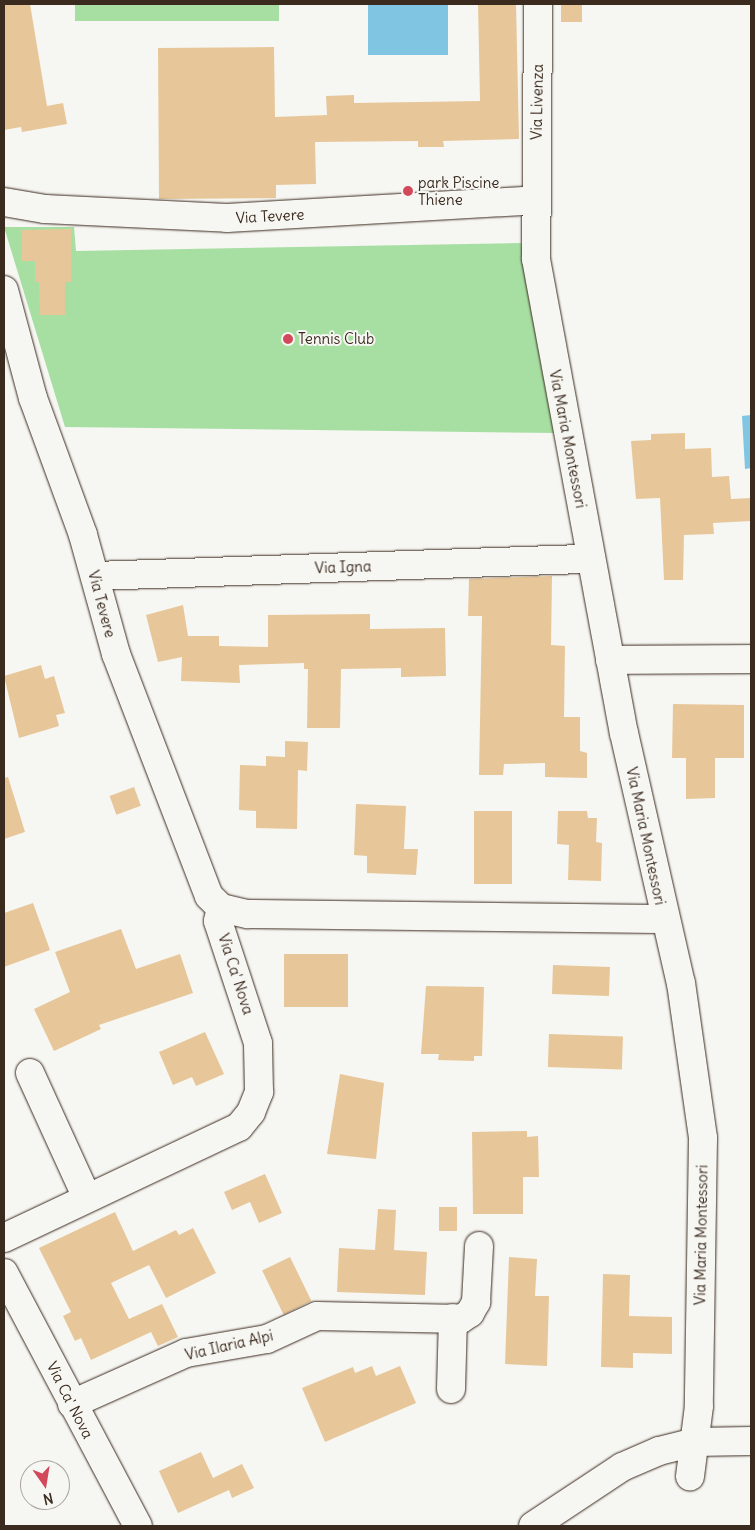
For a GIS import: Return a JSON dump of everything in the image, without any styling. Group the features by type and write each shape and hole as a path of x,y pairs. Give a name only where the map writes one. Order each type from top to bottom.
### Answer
{"street":[{"name":"Via Livenza","path":"536,200 538,4"},
{"name":"Via Tevere","path":"4,202 44,209 226,218 536,200"},
{"name":"Via Maria Montessori","path":"536,200 536,259 610,660 664,919 681,983 703,1138 700,1406 690,1476"},
{"name":"Via Tevere","path":"4,290 33,398 94,576 116,654 176,815 209,896 221,908"},
{"name":"Via Igna","path":"94,576 590,559"},
{"path":"610,660 751,659"},
{"name":"Via Ca' Nova","path":"4,1238 239,1127 251,1112 259,1092 258,1043 218,922 221,908 248,914 664,919"},
{"path":"30,1073 87,1198"},
{"name":"Via Ilaria Alpi","path":"72,1404 186,1353 268,1339 317,1316 453,1318 470,1313 476,1302 479,1246"},
{"name":"Via Ca' Nova","path":"4,1273 138,1526"},
{"path":"451,1389 453,1318"},
{"path":"533,1526 622,1467 694,1442 751,1441"}],"green space":[{"path":"75,4 279,4 279,21 75,21"},
{"name":"Tennis Club","path":"4,227 74,227 76,251 521,243 555,433 65,427"}],"water":[{"path":"368,4 448,4 448,55 368,55"},
{"path":"751,415 751,468 745,469 742,416"}],"building":[{"path":"4,4 30,4 47,106 63,103 67,124 22,132 21,127 4,130"},
{"path":"478,4 516,4 519,139 443,141 444,147 418,147 418,141 315,142 316,184 276,185 276,198 159,199 158,48 274,47 275,117 327,115 326,96 354,95 354,103 480,101"},
{"path":"561,4 582,4 582,22 561,22"},
{"path":"71,229 71,282 65,282 65,315 40,315 39,282 35,282 35,261 22,261 22,230"},
{"path":"685,433 685,449 711,448 712,477 729,476 731,499 751,498 751,521 713,523 714,534 684,535 683,580 664,580 660,498 636,499 631,441 651,440 651,434"},
{"path":"552,576 551,645 565,646 564,717 580,717 580,751 587,753 587,778 545,777 545,763 504,764 503,775 479,775 482,616 468,616 469,579"},
{"path":"183,605 188,636 219,636 219,646 268,647 268,615 370,614 370,629 445,628 446,676 401,677 401,668 341,669 340,728 307,728 308,669 304,669 304,663 239,665 240,683 181,681 182,657 158,662 146,615"},
{"path":"41,665 45,679 54,676 65,713 56,715 59,726 19,738 4,676"},
{"path":"673,704 744,705 744,758 715,758 715,798 686,799 686,758 672,758"},
{"path":"285,741 308,742 307,771 298,770 297,829 256,828 256,811 239,810 240,765 266,766 266,756 285,757"},
{"path":"8,777 25,832 4,839 4,778"},
{"path":"134,787 141,806 116,815 110,796"},
{"path":"356,804 406,806 404,849 418,849 416,875 367,873 367,856 354,855"},
{"path":"474,811 512,811 512,884 474,884"},
{"path":"558,811 587,811 588,818 597,818 596,842 602,843 601,881 568,880 569,845 557,844"},
{"path":"33,903 50,950 4,967 4,913"},
{"path":"121,929 136,969 180,954 193,993 99,1025 101,1029 54,1051 34,1009 70,992 55,952"},
{"path":"284,954 348,954 348,1007 284,1007"},
{"path":"553,965 610,967 609,996 552,994"},
{"path":"426,986 484,987 482,1056 474,1056 474,1061 438,1060 439,1054 421,1054"},
{"path":"205,1032 224,1074 196,1086 192,1077 173,1085 159,1052"},
{"path":"549,1034 623,1037 622,1070 548,1067"},
{"path":"340,1074 384,1083 376,1159 327,1154"},
{"path":"527,1131 527,1137 538,1136 539,1177 523,1177 523,1214 473,1214 472,1132"},
{"path":"265,1174 282,1213 259,1223 250,1202 232,1210 224,1192"},
{"path":"439,1207 457,1207 457,1231 439,1231"},
{"path":"378,1209 396,1210 394,1250 427,1252 425,1295 337,1292 339,1248 375,1250"},
{"path":"115,1212 133,1251 176,1230 179,1235 193,1228 216,1273 166,1298 149,1265 111,1283 129,1319 162,1304 178,1337 158,1346 151,1332 91,1360 81,1338 75,1341 63,1316 71,1312 39,1248"},
{"path":"290,1257 311,1301 284,1315 262,1271"},
{"path":"509,1257 537,1259 535,1296 549,1296 547,1366 505,1364"},
{"path":"603,1274 630,1275 629,1316 672,1317 672,1354 633,1353 633,1368 601,1367"},
{"path":"372,1366 376,1376 400,1366 416,1403 325,1442 302,1388 353,1367 355,1373"},
{"path":"201,1452 213,1478 242,1464 254,1488 232,1498 229,1490 178,1513 159,1471"}],"place":[{"name":"park Piscine Thiene","path":"408,191"},
{"name":"Tennis Club","path":"288,339"}]}
